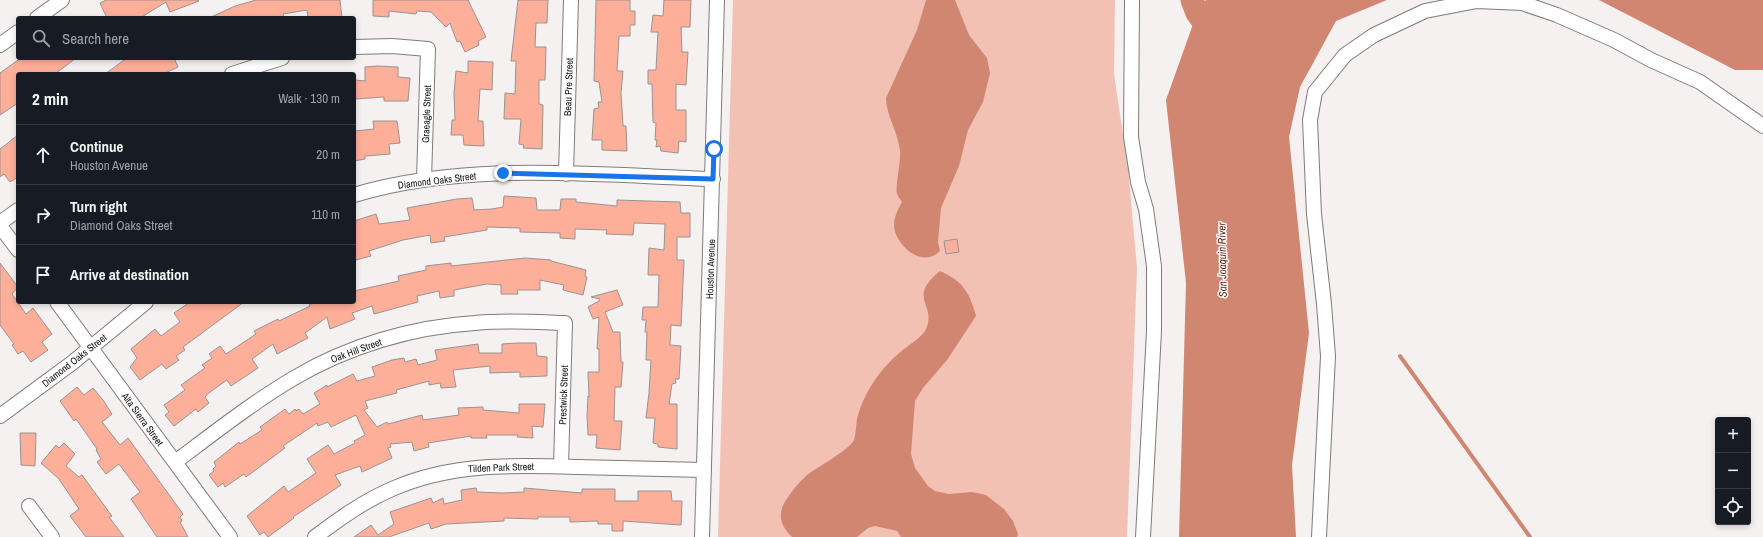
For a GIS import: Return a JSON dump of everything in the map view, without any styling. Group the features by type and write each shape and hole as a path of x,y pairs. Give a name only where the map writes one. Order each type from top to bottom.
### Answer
{"street":[{"path":"40,16 62,0"},
{"name":"Beau Pre Street","path":"566,174 571,0"},
{"name":"Houston Avenue","path":"702,537 717,0"},
{"path":"1132,0 1131,137 1138,182 1146,209 1154,266 1154,331 1143,537"},
{"path":"1319,537 1328,356 1314,214 1310,120 1315,92 1345,54 1374,35 1425,11 1477,1 1522,3 1558,15 1614,40 1652,60 1700,82 1763,126"},
{"path":"0,45 16,33"},
{"name":"Graeagle Street","path":"356,47 392,46 428,49 424,180"},
{"path":"238,72 276,60"},
{"name":"Diamond Oaks Street","path":"356,194 424,180 467,174 566,174 713,179"},
{"path":"16,212 0,224 16,247"},
{"name":"Alta Sierra Street","path":"58,304 230,537"},
{"name":"Diamond Oaks Street","path":"0,416 91,348 144,304"},
{"name":"Oak Hill Street","path":"175,462 278,387 332,358 366,345 400,335 449,325 508,322 566,323"},
{"name":"Prestwick Street","path":"561,466 566,323"},
{"name":"Tilden Park Street","path":"315,537 369,500 411,481 439,473 494,465 704,470"},
{"path":"29,506 52,537"}],"shaded area":[{"path":"733,0 1115,0 1114,74 1128,168 1137,268 1127,537 718,537"}],"water":[{"path":"926,0 955,0 969,35 987,58 990,73 983,102 968,130 959,166 941,208 938,242 940,251 934,256 921,257 908,251 898,239 894,228 897,213 902,202 897,195 900,151 888,111 886,98 917,30"},
{"name":"San Joaquin River","path":"1206,0 1387,0 1336,21 1300,87 1289,137 1309,333 1292,465 1296,537 1179,537 1186,283 1166,100 1197,13"},
{"path":"1599,0 1763,0 1763,70 1735,70"},
{"path":"940,271 954,279 968,294 976,316 947,360 923,388 915,401 911,454 915,468 928,486 935,491 949,494 972,492 986,495 1004,509 1013,521 1018,534 1017,537 901,537 897,531 875,526 868,528 857,537 792,537 782,524 781,510 783,505 800,481 846,449 854,440 857,419 863,400 873,383 890,361 926,329 928,313 924,301 925,288 930,280"}],"building":[{"path":"106,0 199,1 170,12 166,2 143,16 106,16 100,3"},
{"path":"256,0 340,0 342,16 308,16 307,10 283,14 284,16 213,16 235,6"},
{"path":"373,0 468,0 486,37 478,41 479,45 465,52 460,41 457,42 450,23 446,27 431,12 417,11 416,14 389,11 389,17 373,16"},
{"path":"518,0 548,0 547,23 536,23 535,47 546,47 545,80 539,80 539,104 543,105 542,149 523,148 524,145 519,144 521,119 504,119 505,93 515,94 516,61 511,61"},
{"path":"596,0 630,0 630,11 635,11 635,25 630,25 630,36 619,36 617,71 623,71 621,93 623,126 626,126 627,151 602,150 602,140 592,140 594,109 599,108 598,102 602,102 599,82 594,81"},
{"path":"664,0 691,0 690,27 681,27 682,52 688,52 686,85 676,84 676,110 686,110 686,142 679,141 678,153 661,151 660,146 656,147 656,123 653,122 652,84 648,84 648,70 656,70 658,32 651,32 653,15 663,16"},
{"path":"18,60 73,60 58,72 16,72 16,104 0,115 0,73"},
{"path":"124,60 175,60 178,67 167,72 108,72"},
{"path":"468,61 493,62 492,90 480,89 478,121 483,121 484,146 464,145 463,135 451,135 452,120 455,120 454,93 456,71 468,73"},
{"path":"365,67 398,67 398,77 410,78 408,101 384,101 384,97 356,99 356,80 365,81"},
{"path":"373,121 397,121 400,143 389,144 390,154 365,156 365,159 356,161 356,131 374,129"},
{"path":"16,137 16,178 10,182 4,174 0,177 0,149"},
{"path":"504,196 536,198 537,210 560,210 561,199 576,199 576,202 617,206 617,200 680,202 681,213 690,213 690,237 677,237 677,260 684,260 681,326 671,325 670,345 681,346 679,379 675,379 676,383 672,384 669,404 677,404 677,449 658,447 658,444 653,443 655,418 646,418 651,360 646,360 647,332 645,332 646,320 642,320 643,307 658,307 659,275 648,275 649,248 664,250 665,224 634,223 633,235 606,234 607,230 575,229 575,239 560,238 560,233 520,232 520,228 487,227 487,230 444,237 445,241 431,243 430,235 403,240 369,251 371,256 356,260 356,220 376,214 379,224 410,220 407,208 457,199 472,198 474,210 503,207"},
{"path":"957,239 959,252 946,254 944,241"},
{"path":"525,258 551,260 586,270 585,276 587,277 583,295 563,290 564,285 540,280 540,290 517,290 518,294 501,294 501,285 487,284 454,290 454,296 440,298 439,291 417,296 418,302 374,314 372,306 352,313 355,319 330,329 327,317 305,333 308,338 277,354 273,344 252,359 258,368 231,386 227,380 210,392 205,397 209,403 198,412 196,409 174,426 165,415 169,412 164,405 185,390 181,385 205,368 202,365 212,358 209,354 220,346 226,354 256,334 254,331 278,319 279,321 310,306 309,305 311,304 356,304 356,291 399,281 398,276 426,270 426,266 451,263 451,266"},
{"path":"0,263 16,284 16,289 12,294 16,300 16,304 19,304 26,314 33,308 52,334 42,342 48,350 31,362 23,351 18,354 12,345 14,344 0,325"},
{"path":"617,290 623,305 605,312 613,332 620,332 621,362 623,362 621,387 615,387 614,421 622,421 620,450 596,448 597,435 588,435 587,416 588,396 589,397 588,372 599,372 599,349 597,349 599,317 593,319 588,307 600,299 591,297"},
{"path":"187,304 241,304 183,347 185,350 176,356 179,360 166,369 162,364 140,380 130,367 137,358 131,349 155,329 161,336 180,322 174,313"},
{"path":"536,343 537,356 547,357 547,376 520,377 520,372 490,373 490,366 453,370 456,387 441,388 440,383 429,385 429,381 396,390 397,393 365,401 368,408 364,410 377,427 387,422 388,424 422,415 423,420 459,415 458,408 483,407 483,410 519,413 519,404 545,404 543,427 532,426 533,438 517,437 518,435 486,435 487,438 471,438 471,436 428,443 429,447 414,451 412,442 390,444 391,447 388,448 392,458 362,472 360,466 335,475 341,485 293,517 294,518 268,537 264,532 260,535 247,516 284,486 288,492 316,473 307,459 328,445 334,454 355,443 354,441 365,435 356,415 331,427 328,422 318,426 317,423 283,446 285,448 246,477 244,474 225,487 223,483 218,487 209,475 214,471 213,469 216,466 214,462 239,442 240,444 262,430 260,427 285,409 289,414 295,409 296,411 299,409 303,414 320,404 314,393 327,385 327,387 353,374 357,381 375,376 372,367 392,360 404,358 405,362 416,359 418,365 437,360 435,350 478,344 479,353 502,353 502,344"},
{"path":"77,387 84,395 93,388 103,400 112,414 102,422 120,445 128,438 183,514 180,517 182,521 180,522 188,537 157,537 131,499 140,492 119,464 106,474 97,462 101,459 96,450 97,449 76,419 74,421 60,401"},
{"path":"20,433 36,433 35,466 21,465"},
{"path":"64,443 75,454 66,466 79,477 82,475 112,516 109,517 124,537 86,537 70,516 79,509 59,479 41,463 56,445 59,448"},
{"path":"476,488 477,492 502,493 524,492 524,488 582,493 582,489 615,489 615,501 638,501 638,491 671,491 672,501 682,501 681,525 623,521 623,531 612,531 612,524 598,524 598,521 570,522 570,517 538,517 538,519 504,518 504,521 446,524 431,529 429,523 389,537 354,537 371,525 378,535 394,524 390,512 431,498 433,503 443,498 444,504 462,500 461,490"}],"waterway":[{"path":"1192,0 1197,13 1216,38"},
{"path":"1400,356 1530,537"}],"route":[{"path":"503,173 713,179 714,149"}]}
